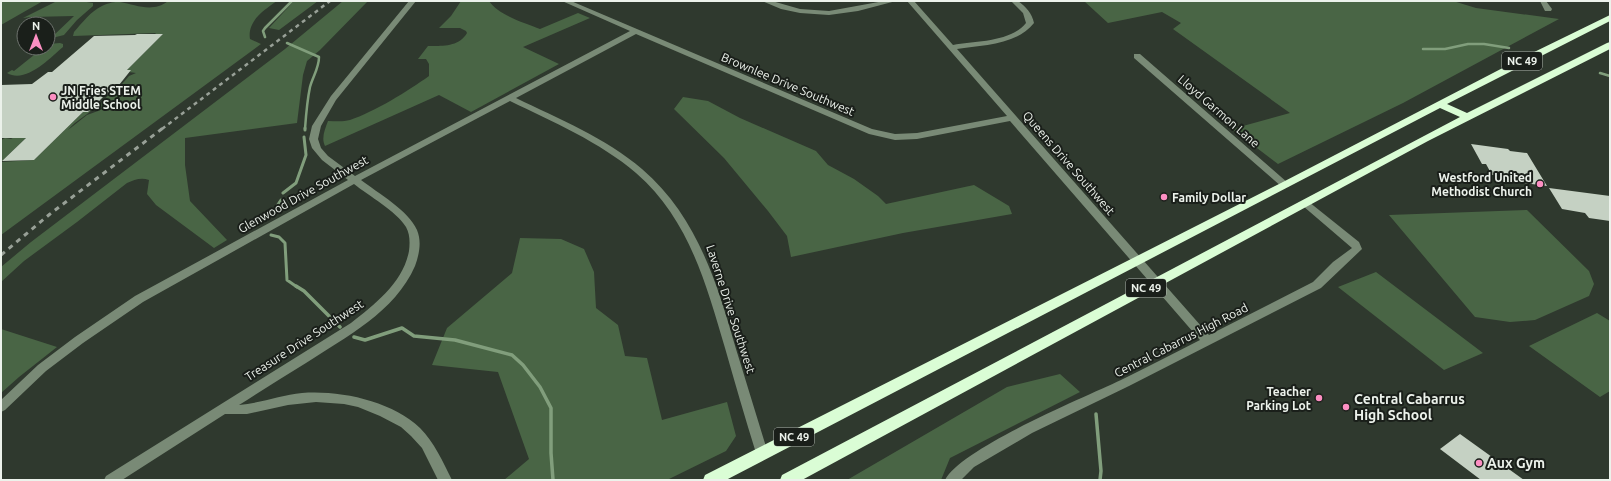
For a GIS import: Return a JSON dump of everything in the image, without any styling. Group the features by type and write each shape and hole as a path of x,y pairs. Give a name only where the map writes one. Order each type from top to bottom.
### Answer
{"highway":[{"name":"NC 49","path":"711,480 1523,61 1610,18"},
{"name":"NC 49","path":"788,480 1210,253 1306,204 1468,117 1610,45"},
{"path":"1440,104 1468,117"}],"street":[{"name":"Treasure Drive Southwest","path":"111,480 355,326 384,302 402,282 408,272 415,250 413,232 410,226 397,212 325,158 314,143 313,136 318,122 334,99 413,1"},
{"name":"Brownlee Drive Southwest","path":"565,1 869,132 895,137 917,136 1012,118"},
{"path":"765,1 791,10 821,14 842,12 893,1"},
{"name":"Queens Drive Southwest","path":"910,1 1137,261 1158,282 1208,341"},
{"path":"951,48 1006,38 1023,32 1030,23 1029,17 1020,5 1014,1"},
{"path":"1543,1 1548,9"},
{"name":"Glenwood Drive Southwest","path":"1,407 42,368 78,340 139,299 355,180 636,32"},
{"name":"Lloyd Garmon Lane","path":"1137,56 1285,185"},
{"name":"Laverne Drive Southwest","path":"510,98 548,117 618,156 648,180 672,206 685,224 696,244 709,279 762,453"},
{"name":"Central Cabarrus High Road","path":"952,480 970,463 994,447 1317,285 1337,265 1357,249 1355,244 1306,204"},
{"path":"222,409 238,411 288,400 312,397 334,397 355,401 387,413 410,426 425,444 439,466 445,480"}],"green space":[{"path":"1,1 43,1 16,16 1,25"},
{"path":"57,1 80,1 93,3 93,6 77,20 64,35 56,37 56,33 74,16 27,16"},
{"path":"168,1 277,1 267,8 254,21 251,27 250,39 261,44 1,235 1,162 34,160 83,112 88,112 96,106 68,130 87,115 98,111 98,106 119,84 122,84 129,76 136,73 129,72 131,70 127,70 163,34 73,36 74,32 90,14 106,4 118,2 144,7 156,7"},
{"path":"294,1 318,1 279,30 269,28"},
{"path":"343,1 368,1 320,50 307,61 303,75 297,123 185,138 185,165 190,201 227,240 214,248 156,205 147,194 149,180 138,179 127,183 24,261 1,282 1,267 31,242 285,49"},
{"path":"461,1 489,1 493,6 505,14 540,29 578,13 590,18 523,47 559,64 471,112 439,95 325,146 323,137 328,121 347,121 370,112 391,101 429,76 429,64 426,59 418,59 428,46 450,45 460,41 467,33 460,28 439,28 451,16"},
{"path":"1084,1 1453,1 1476,8 1559,19 1403,103 1278,164 1232,129 1290,113 1173,29 1181,23 1162,12 1108,23"},
{"path":"56,43 63,44 63,47 56,53"},
{"path":"33,56 53,56 30,73 14,75 7,73 12,70 14,71"},
{"path":"683,97 708,101 740,118 816,151 828,165 854,179 878,196 886,204 974,185 1009,206 1012,214 903,233 791,257 787,236 768,211 724,158 674,109"},
{"path":"52,113 1,161 1,140 5,138 11,139"},
{"path":"1527,210 1589,271 1594,284 1589,296 1535,320 1510,322 1475,317 1389,215"},
{"path":"520,238 561,239 584,249 594,272 596,308 618,325 625,356 647,358 662,420 727,402 736,436 726,451 667,480 504,480 529,459 498,372 432,365 447,328 512,273"},
{"path":"1376,272 1483,353 1444,370 1338,287"},
{"path":"1597,313 1610,321 1610,391 1600,397 1529,346"},
{"path":"1,329 57,347 1,393"},
{"path":"1060,374 1080,392 950,458 941,480 847,480 1007,387"}],"building":[{"name":"JN Fries STEM Middle School","path":"163,34 127,70 131,70 115,90 103,97 88,112 83,112 34,160 2,161 26,138 1,138 1,85 32,84 48,72 52,72 94,36"},
{"path":"1471,144 1527,153 1547,186 1501,180 1498,175 1492,175 1486,164 1482,164"},
{"path":"1549,188 1610,196 1610,221 1589,218 1585,213 1562,209"},
{"name":"Aux Gym","path":"1460,434 1524,480 1481,480 1440,449"}],"waterway":[{"path":"265,37 263,31 265,28 292,1"},
{"path":"287,43 319,57 318,65 309,92 305,129"},
{"path":"1423,49 1445,49 1468,44 1484,44 1509,48"},
{"path":"1600,73 1610,76"},
{"path":"283,193 296,183 306,155 304,137"},
{"path":"277,206 281,200"},
{"path":"271,235 279,237 285,243 287,280 297,287"},
{"path":"296,286 304,291 340,327"},
{"path":"354,337 365,340 402,328 414,336 455,340 512,355 523,365 540,387 551,408 551,453 553,480"},
{"path":"1096,414 1101,471 1100,480"}],"railway":[{"path":"162,129 330,1"},
{"path":"1,255 50,214 163,128"}],"place":[{"name":"JN Fries STEM Middle School","path":"53,97"},
{"name":"Westford United Methodist Church","path":"1540,184"},
{"name":"Family Dollar","path":"1164,197"},
{"name":"Teacher Parking Lot","path":"1319,398"},
{"name":"Central Cabarrus High School","path":"1346,407"},
{"name":"Aux Gym","path":"1479,463"}]}
